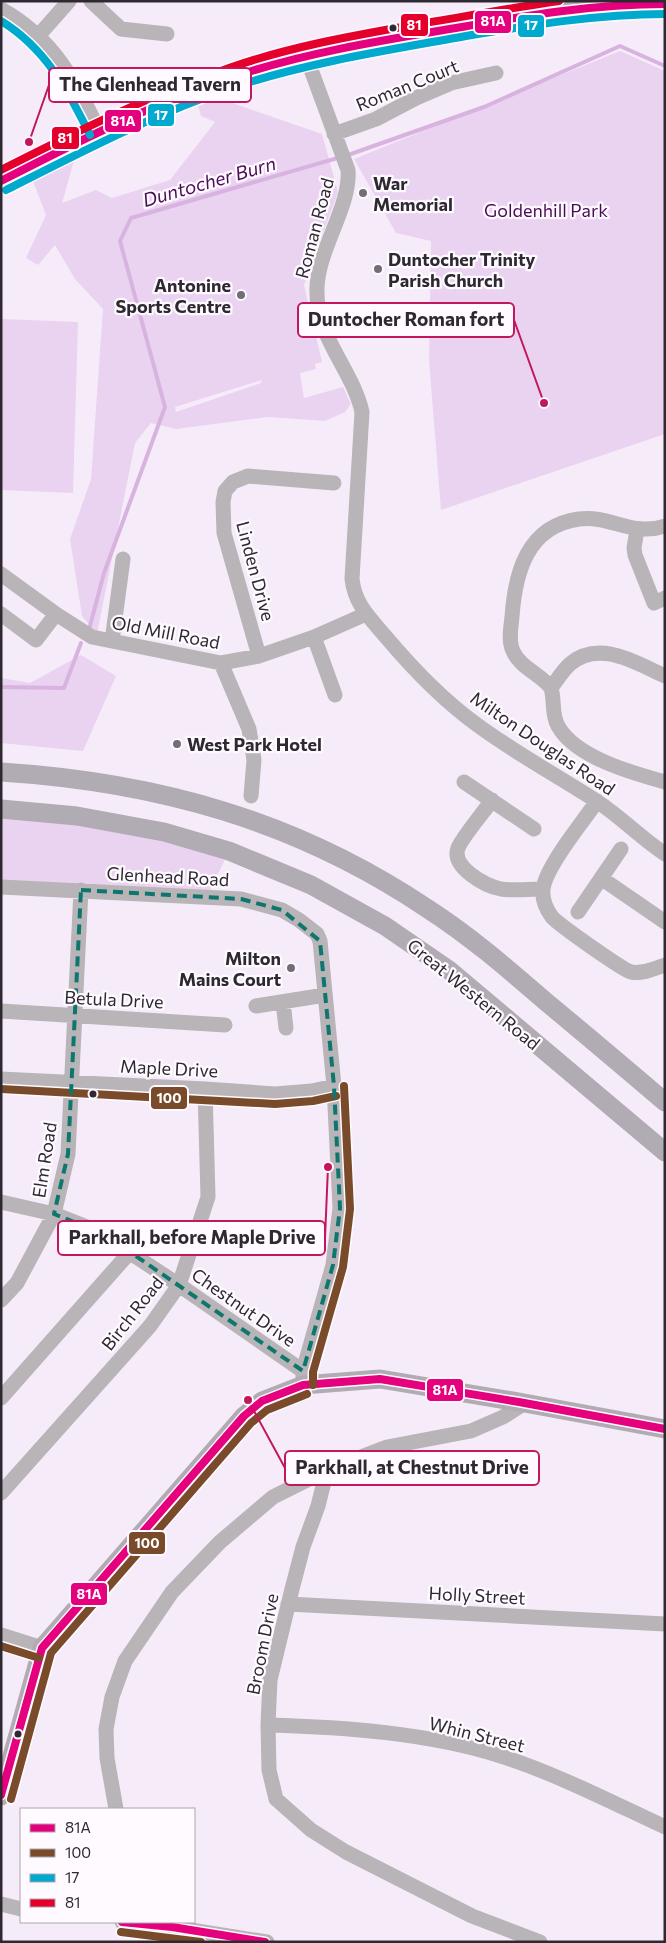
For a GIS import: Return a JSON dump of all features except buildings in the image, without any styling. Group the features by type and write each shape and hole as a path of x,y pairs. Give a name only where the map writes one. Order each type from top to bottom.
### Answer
{"main road":[{"path":"1,181 100,131 228,78 306,56 585,7 632,3 665,4"},
{"path":"1,772 96,781 133,787 206,804 246,817 301,839 356,865 429,909 469,938 665,1102"},
{"name":"Great Western Road","path":"1,809 76,816 164,832 229,850 311,885 385,926 449,970 665,1152"},
{"path":"1,1796 42,1648 244,1416 262,1401 303,1378 380,1379 665,1429"}],"street":[{"path":"39,35 69,1"},
{"path":"91,1 121,29 167,34"},
{"path":"1,9 15,16 39,35 73,80 100,131"},
{"name":"Roman Road","path":"306,56 348,170 344,197 331,231 318,275 317,299 328,340 356,390 362,412 352,579 356,599 366,614"},
{"name":"Roman Court","path":"336,138 416,98 451,83 496,73"},
{"name":"Linden Drive","path":"259,656 224,533 222,516 226,491 233,482 248,476 334,483"},
{"path":"665,526 637,530 592,519 579,519 555,527 540,537 522,562 513,596 511,645 518,658 551,688 556,721 565,736 573,744 601,759 665,782"},
{"path":"637,530 634,548 635,555 654,602 665,598"},
{"path":"112,641 123,559"},
{"name":"Old Mill Road","path":"1,574 56,614 92,637 221,663 259,656 314,637 366,614"},
{"path":"1,614 36,640 56,614"},
{"name":"Milton Douglas Road","path":"366,614 432,686 475,724 597,801 665,854"},
{"path":"314,637 335,695"},
{"path":"551,688 570,664 585,654 599,652 620,656 665,676"},
{"path":"221,663 249,729 254,760 251,796"},
{"path":"464,782 534,829"},
{"path":"492,800 459,847 458,862 462,868 491,886 510,890 543,889"},
{"path":"597,801 546,876 543,889 544,903 553,918 627,971 641,972 665,965"},
{"path":"578,912 621,849"},
{"path":"601,878 665,922"},
{"name":"Glenhead Road","path":"1,887 241,899 282,910 317,934 320,941 325,996"},
{"name":"Elm Road","path":"1,1300 17,1283 54,1214 68,1154 81,890"},
{"path":"256,1006 325,996 334,1086 340,1208 334,1265 303,1378"},
{"path":"283,1002 286,1028"},
{"name":"Betula Drive","path":"1,1010 225,1025"},
{"name":"Maple Drive","path":"1,1079 205,1088 276,1094 312,1091 334,1086"},
{"name":"Birch Road","path":"1,1493 150,1326 179,1285 208,1197 205,1088"},
{"name":"Chestnut Drive","path":"1,1202 54,1214 97,1231 179,1285 303,1378"},
{"path":"1,1398 130,1252"},
{"path":"116,1808 107,1758 106,1729 112,1697 125,1660 172,1592 220,1542 273,1498 327,1470 386,1447 472,1431 503,1417 525,1403"},
{"name":"Broom Drive","path":"327,1470 318,1506 303,1547 270,1680 269,1770 276,1799 311,1830 378,1869 472,1916 540,1942"},
{"name":"Holly Street","path":"288,1604 665,1624"},
{"path":"1,1635 42,1648"},
{"name":"Whin Street","path":"268,1725 365,1731 439,1741 499,1756 533,1768 665,1827"},
{"path":"1,1904 20,1909"},
{"path":"128,1923 267,1942"}],"highlighted area":[{"path":"81,890 241,899 282,910 320,941 334,1086 340,1208 333,1265 303,1371 97,1231 54,1214 68,1154"}],"green space":[{"name":"Goldenhill Park","path":"620,51 665,71 665,434 441,510 429,360 431,241 396,233 354,159"},
{"path":"218,98 322,134 338,192 304,285 322,362 315,364 316,369 300,373 304,398 343,387 351,404 345,412 325,421 268,417 176,429 151,423 135,443 97,634 82,616 70,539 91,479 103,309 75,279 55,245 38,265 26,258 46,215 31,176 74,161 62,203 96,190 112,198 170,180 215,122 201,116 198,105","holes":["262,380 261,383 176,412 175,407"]},
{"path":"1,319 78,322 73,493 1,490"},
{"path":"81,655 116,676 83,751 1,743 1,678 30,683"},
{"path":"1,809 229,851 207,897 1,887"}],"waterway":[{"name":"Duntocher Burn","path":"348,155 484,107 620,46 665,66"},
{"name":"Duntocher Burn","path":"90,626 104,573 165,407 120,241 131,218 341,157"},
{"name":"Duntocher Burn","path":"1,687 64,688 81,643"}],"transit line":[{"name":"81","path":"1,170 142,102 252,61 297,48 367,33 559,1"},
{"name":"81A","path":"1,181 144,111 233,77 289,60 375,42 537,14 639,4 665,4"},
{"name":"17","path":"6,190 177,108 237,86 293,70 350,57 516,28 590,18 665,14"},
{"name":"17","path":"1,21 30,44 54,71 90,135"},
{"name":"100","path":"313,1385 313,1372 343,1267 350,1209 344,1086"},
{"name":"100","path":"1,1089 275,1104 313,1101 336,1096"},
{"name":"81A","path":"1,1795 42,1648 244,1416 262,1401 303,1385 380,1379 665,1429"},
{"name":"100","path":"11,1799 51,1653 251,1423 267,1410 307,1394"},
{"name":"100","path":"1,1646 39,1658"},
{"name":"81A","path":"132,1923 172,1927 265,1942"},
{"name":"100","path":"121,1932 201,1942"}],"place":[{"name":"The Glenhead Tavern","path":"29,142"},
{"name":"War Memorial","path":"363,193"},
{"name":"Duntocher Trinity Parish Church","path":"378,269"},
{"name":"Antonine Sports Centre","path":"241,295"},
{"name":"Duntocher Roman fort","path":"544,403"},
{"name":"West Park Hotel","path":"177,744"},
{"name":"Milton Mains Court","path":"291,968"},
{"name":"Parkhall, before Maple Drive","path":"328,1167"},
{"name":"Parkhall, at Chestnut Drive","path":"248,1400"}]}
